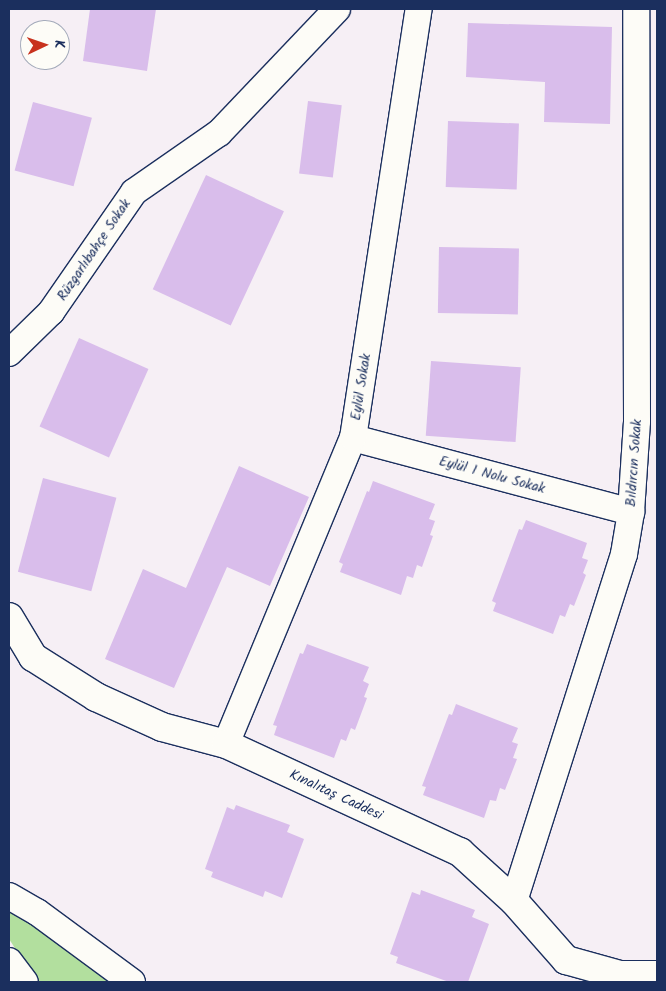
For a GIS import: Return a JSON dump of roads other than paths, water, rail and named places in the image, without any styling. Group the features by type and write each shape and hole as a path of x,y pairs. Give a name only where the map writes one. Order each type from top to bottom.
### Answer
{"street":[{"name":"Rüzgarlıbahçe Sokak","path":"9,354 51,312 134,192 219,133 337,9"},
{"name":"Eylül Sokak","path":"226,744 353,438 418,9"},
{"name":"Bıldırcın Sokak","path":"514,901 624,554 631,512 637,421 636,9"},
{"name":"Eylül 1 Nolu Sokak","path":"353,438 631,512"},
{"name":"Kınalıtaş Caddesi","path":"9,617 33,657 96,697 162,727 226,744 460,852 514,901 566,960 620,975 657,975"},
{"path":"9,896 37,912 132,982"},
{"path":"9,961 24,982"}]}
